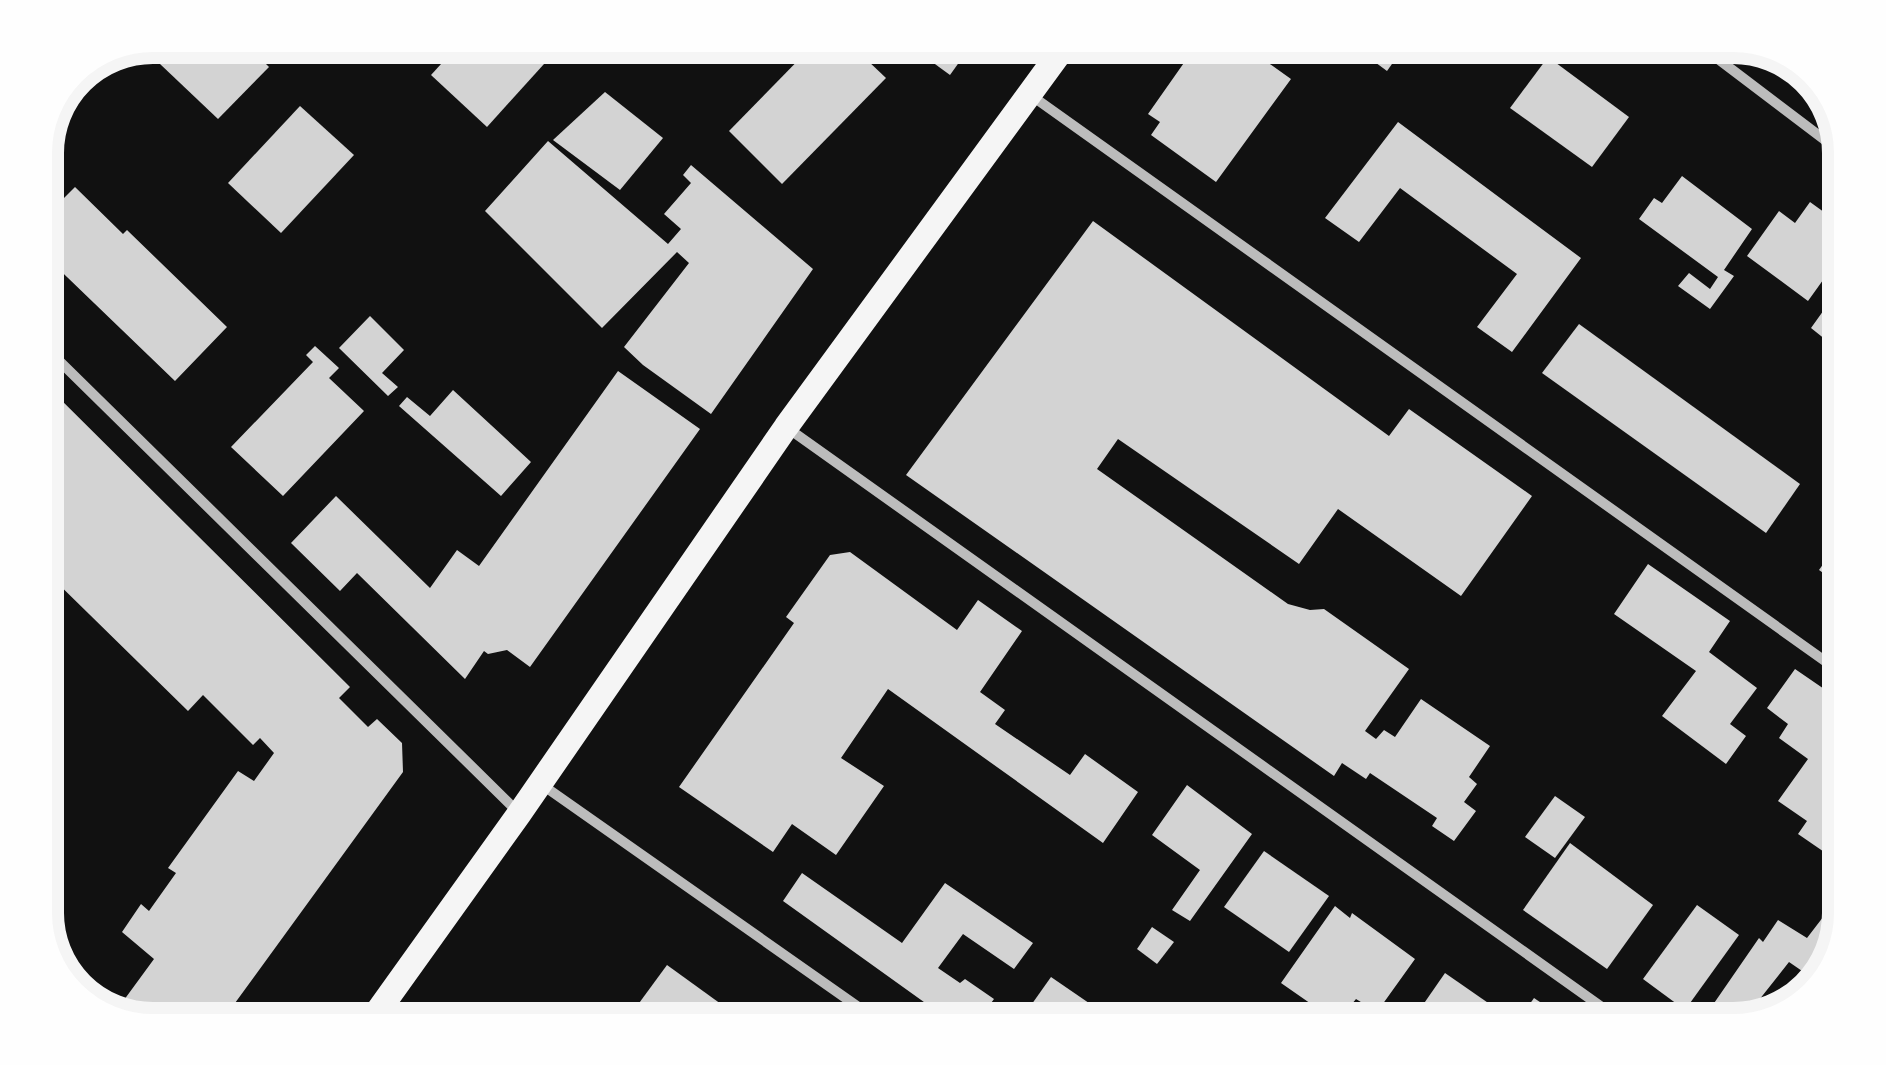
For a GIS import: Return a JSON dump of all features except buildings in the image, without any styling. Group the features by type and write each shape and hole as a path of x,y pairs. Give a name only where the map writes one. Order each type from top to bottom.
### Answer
{"main road":[{"path":"380,1008 520,814 786,427 1056,58"}],"street":[{"path":"1716,58 1828,142"},
{"path":"1030,95 1828,663"},
{"path":"58,360 520,814"},
{"path":"786,427 1603,1008"},
{"path":"540,784 860,1008"}]}
